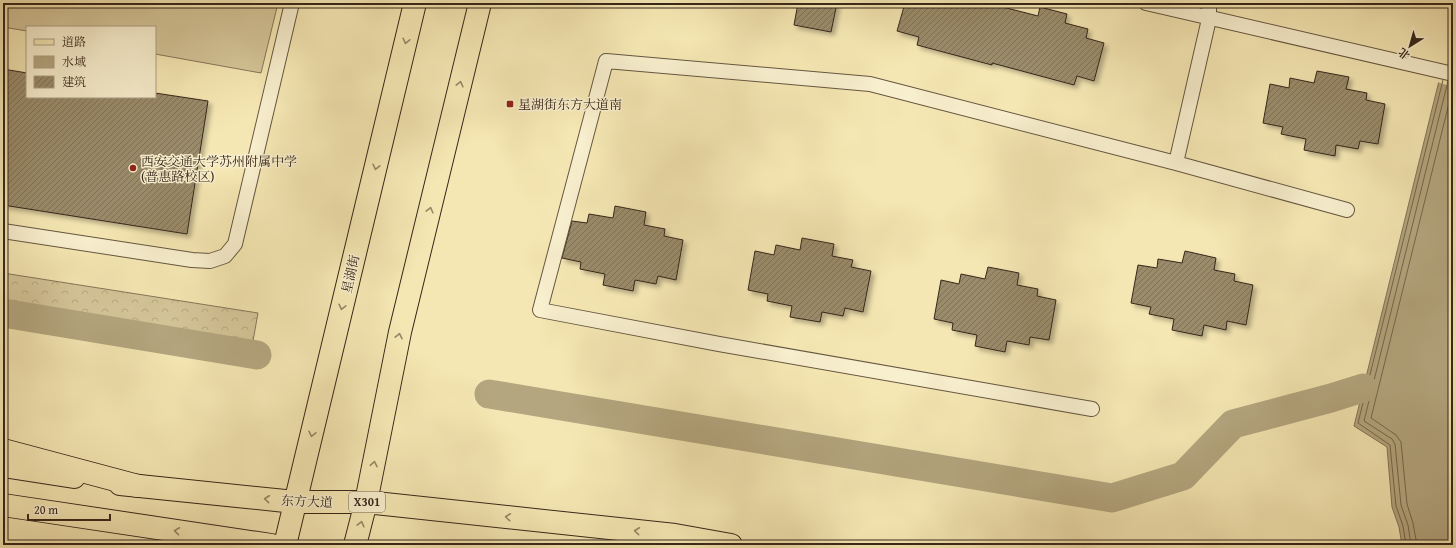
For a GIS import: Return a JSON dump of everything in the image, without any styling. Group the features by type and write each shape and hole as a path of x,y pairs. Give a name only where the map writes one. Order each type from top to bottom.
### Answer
{"main road":[{"name":"星湖街","path":"285,545 415,3"},
{"path":"355,545 366,502 400,332 480,3"},
{"path":"3,450 138,486"},
{"name":"东方大道","path":"3,466 138,486 295,502 366,502 675,535 731,545"},
{"path":"3,505 271,545"}],"lane":[{"path":"3,231 192,260 210,261 225,256 235,244 292,3"},
{"path":"1146,3 1209,19 1453,74"},
{"path":"1176,163 1209,19 1210,3"},
{"path":"1092,409 719,344 540,310 606,61 870,84 1176,163 1347,210"}],"green space":[{"path":"3,3 278,3 261,73 156,54 156,26 26,26 26,31 3,27"},
{"path":"3,273 258,313 253,341 3,301"}],"water":[{"path":"1453,24 1453,545 1402,545 1399,527 1392,507 1387,447 1354,426"}],"pier":[{"path":"1447,41 1453,43 1453,87 1437,82"}],"building":[{"path":"798,3 837,3 831,32 794,25"},
{"path":"905,3 987,3 1038,16 1040,7 1067,14 1065,23 1088,29 1086,38 1104,43 1094,81 1077,76 1074,85 917,45 919,37 897,31"},
{"path":"3,69 26,73 26,98 156,98 156,93 208,101 187,234 3,205"},
{"path":"1317,71 1349,77 1346,89 1367,93 1366,100 1385,104 1378,144 1360,141 1358,149 1336,145 1335,156 1304,150 1306,139 1281,134 1283,127 1263,123 1270,84 1289,88 1290,78 1314,83"},
{"path":"615,206 646,212 644,225 665,229 664,236 683,240 676,280 658,276 656,284 635,280 633,291 603,285 605,274 580,269 581,262 562,258 572,221 587,223 589,214 613,218"},
{"path":"802,238 834,244 832,256 853,260 851,267 871,271 863,312 845,308 843,316 822,312 820,322 790,317 792,306 767,301 768,294 748,290 755,251 774,255 776,245 800,250"},
{"path":"1185,251 1216,258 1214,270 1235,274 1234,281 1253,285 1246,325 1227,321 1226,330 1204,325 1202,336 1172,330 1174,319 1149,314 1151,307 1131,303 1138,265 1157,268 1158,259 1182,263"},
{"path":"988,267 1019,273 1017,285 1038,289 1037,296 1056,300 1049,340 1030,337 1029,345 1007,341 1005,352 975,346 977,335 952,330 953,323 934,319 941,280 959,284 961,274 985,279"}],"waterway":[{"path":"3,313 257,355"},
{"path":"489,394 1112,498 1183,476 1233,424 1363,388"}],"place":[{"name":"星湖街东方大道南","path":"510,104"},
{"name":"西安交通大学苏州附属中学 (普惠路校区)","path":"133,168"}]}
